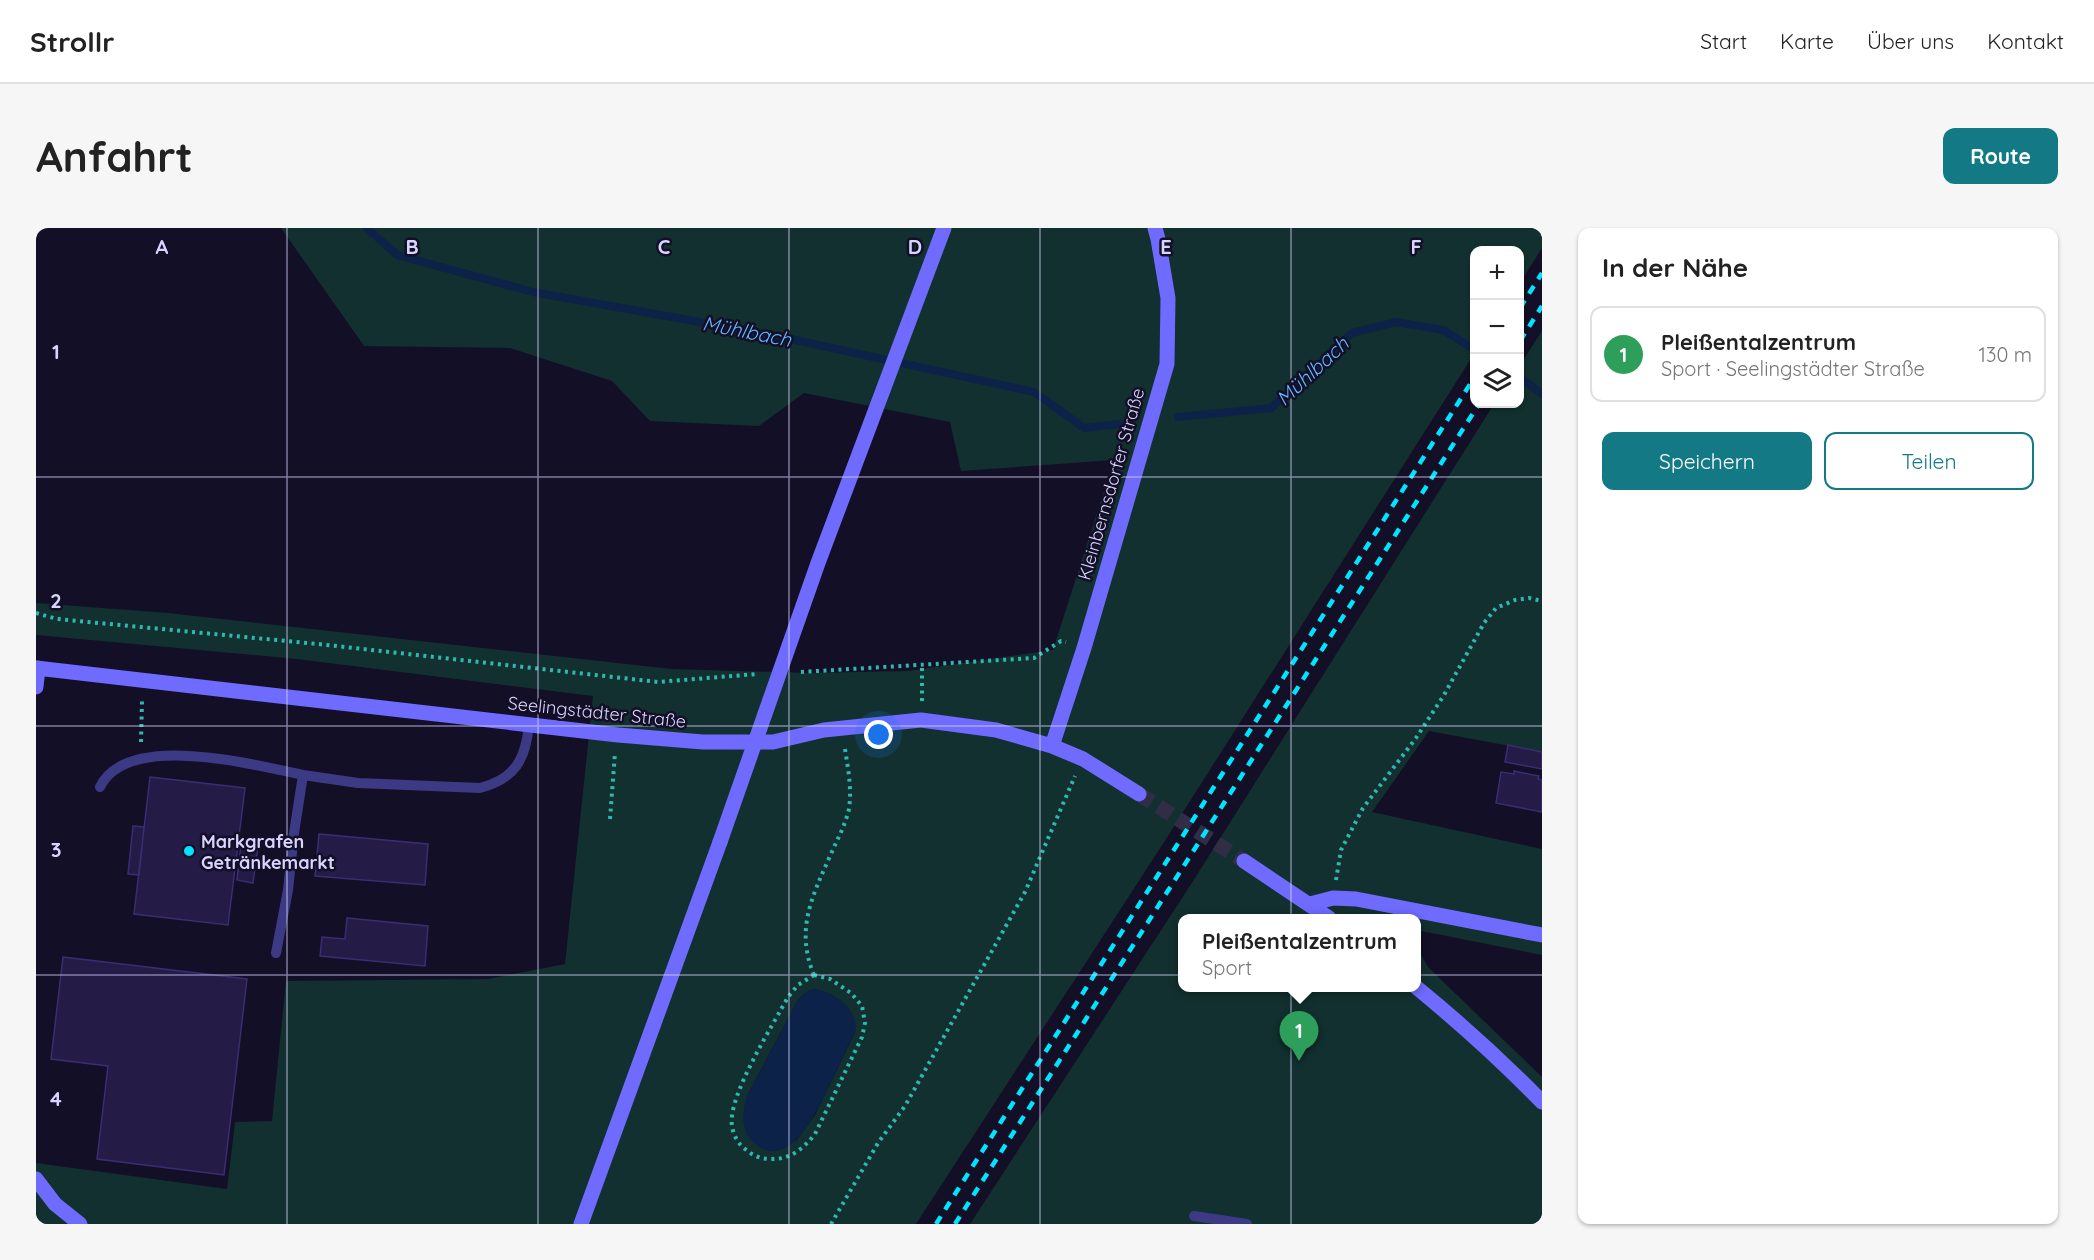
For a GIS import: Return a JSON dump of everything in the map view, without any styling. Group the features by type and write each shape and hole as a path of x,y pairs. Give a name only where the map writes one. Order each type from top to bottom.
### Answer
{"street":[{"path":"581,1224 720,842 818,563 944,228"},
{"name":"Kleinbernsdorfer Straße","path":"1052,746 1084,648 1167,364 1168,298 1155,228"},
{"path":"36,687 37,668"},
{"name":"Seelingstädter Straße","path":"37,668 703,742 773,742 842,727 921,720 996,730 1052,746 1083,759 1139,794"},
{"path":"1244,861 1324,914"},
{"path":"1310,904 1333,898 1356,899 1542,935"},
{"path":"1421,991 1456,1020 1542,1102"},
{"path":"36,1179 55,1204 80,1224"}],"lane":[{"path":"100,787 105,776 121,765 140,759 178,757 207,758 358,783 480,788 495,784 507,776 518,764 527,742 529,724"},
{"path":"276,953 288,890 303,775"},
{"path":"1194,1216 1247,1224"}],"path":[{"path":"1333,898 1341,850 1363,808 1416,738 1444,695 1484,622 1496,608 1515,600 1529,598 1542,601"},
{"path":"36,614 57,619 330,645 658,682 762,674"},
{"path":"796,672 1034,658 1061,640 1084,648"},
{"path":"921,720 922,664"},
{"path":"140,759 142,679"},
{"path":"814,975 806,956 808,911 844,825 850,798 851,788 842,727"},
{"path":"831,1224 878,1143 904,1106 1025,892 1083,759"},
{"path":"610,819 614,766"},
{"path":"814,975 830,979 858,999 865,1014 862,1037 815,1134 807,1144 797,1153 786,1158 762,1158 752,1155 735,1137 731,1125 736,1096 788,997 798,985 814,975"}],"green space":[{"path":"281,228 1542,228 1542,248 1524,277 1524,246 1470,246 1470,360 1159,850 916,1224 36,1224 36,1163 227,1189 235,1122 272,1121 286,981 488,979 565,964 593,696 297,659 36,635 36,603 168,613 671,669 810,673 908,671 1053,650 1114,460 961,471 950,422 804,393 759,426 650,421 612,381 510,348 364,346","holes":["814,989 829,994 849,1009 853,1016 855,1032 815,1115 796,1141 747,1096 798,1000"]},
{"path":"1542,331 1542,752 1429,731 1372,812 1542,849 1542,955 1421,931 1421,914 1178,914 1178,992 1421,992 1421,955 1428,967 1542,1077 1542,1224 970,1224 1195,878 1491,408 1524,408 1524,359"}],"water":[{"path":"814,989 830,994 849,1008 853,1015 855,1031 810,1122 789,1145 777,1151 765,1150 751,1140 745,1130 744,1113 747,1096 798,1000"}],"building":[{"path":"1508,745 1542,752 1542,769 1505,762"},
{"path":"1514,771 1539,776 1538,779 1542,780 1542,812 1496,803 1501,772 1514,774"},
{"name":"Markgrafen Getränkemarkt","path":"150,777 245,788 228,925 134,914"},
{"path":"133,826 144,827 139,875 128,874"},
{"path":"319,834 428,844 425,885 315,876"},
{"path":"241,844 258,846 253,883 237,880"},
{"path":"347,918 428,926 425,966 320,956 322,937 345,939"},
{"path":"63,957 247,979 224,1175 97,1159 108,1066 51,1059"}],"waterway":[{"name":"Mühlbach","path":"367,228 397,255 533,292 777,336 1034,392 1084,428 1128,423"},
{"name":"Mühlbach","path":"1178,417 1271,408 1352,333 1396,322 1443,330 1470,347"},
{"name":"Mühlbach","path":"1524,380 1542,394"}],"tunnel":[{"path":"1139,794 1244,861"}],"railway":[{"path":"1524,302 1542,273"},
{"path":"1524,335 1542,306"},
{"path":"936,1224 1470,384"},
{"path":"955,1224 1476,408"}],"place":[{"name":"Markgrafen Getränkemarkt","path":"189,851"},
{"name":"Pleißentalzentrum","path":"1299,1061"}]}
